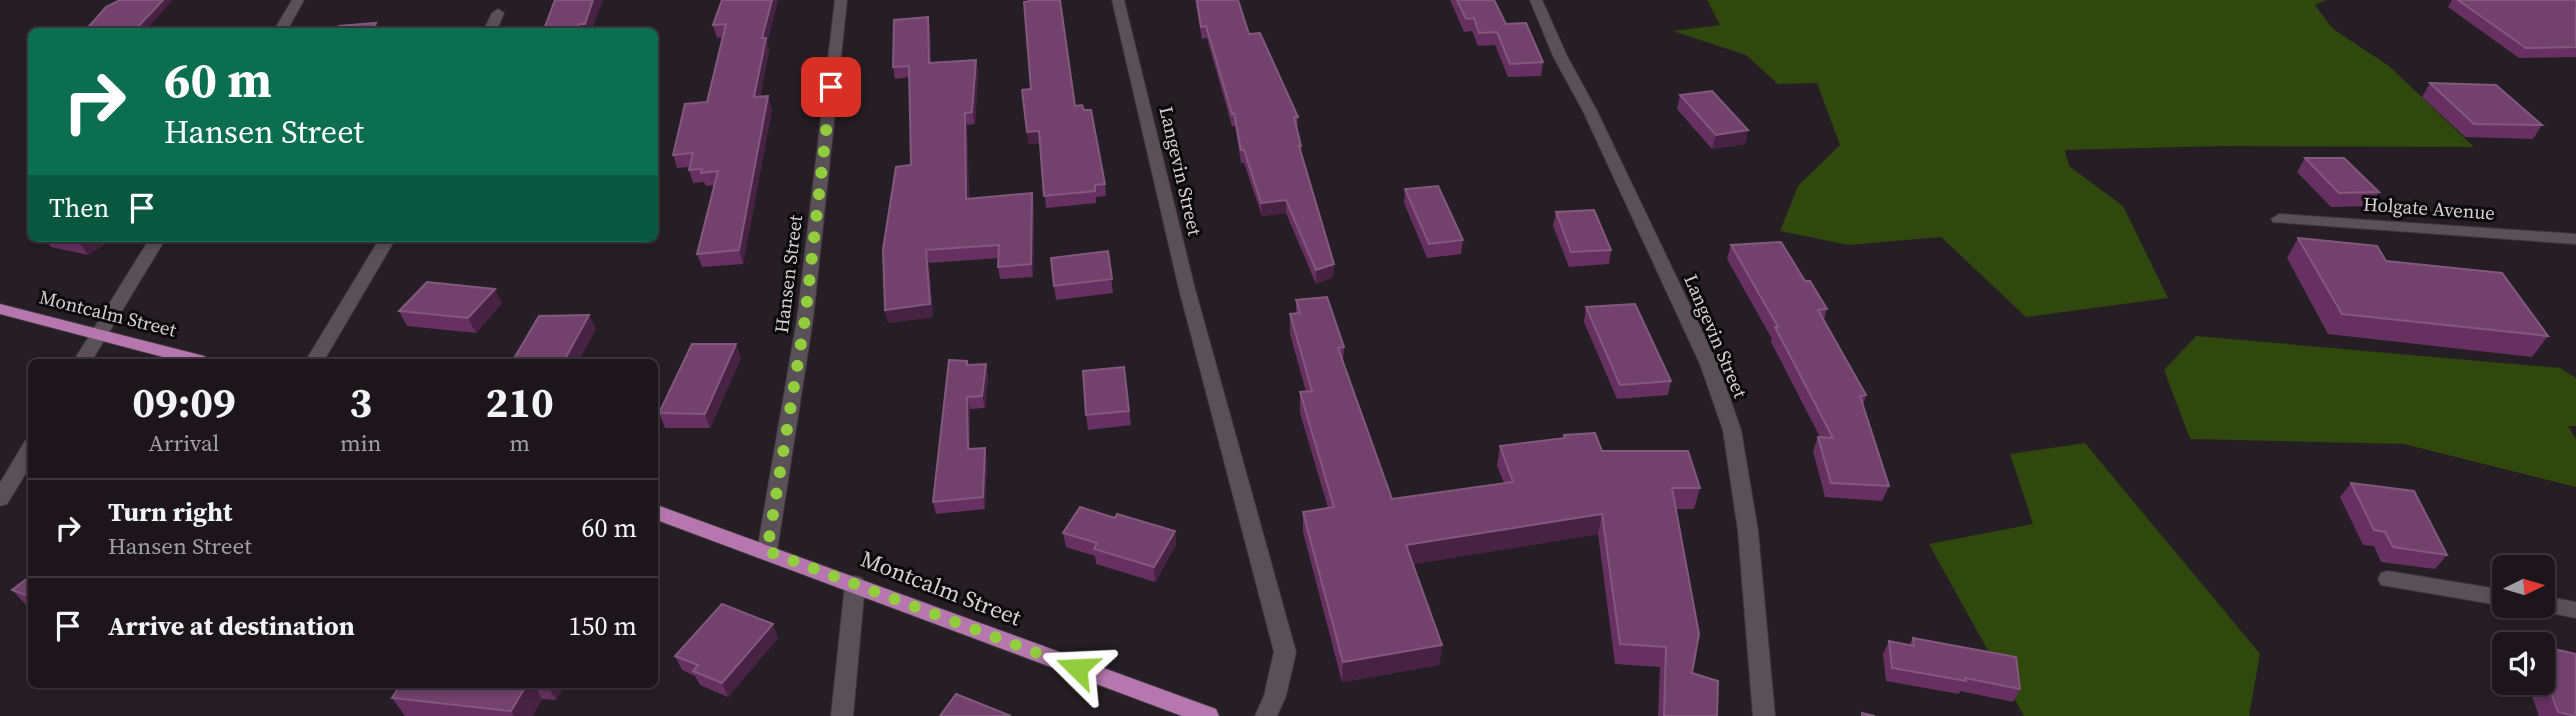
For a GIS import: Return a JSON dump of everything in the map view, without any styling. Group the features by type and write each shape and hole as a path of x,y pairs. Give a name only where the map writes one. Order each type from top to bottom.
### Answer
{"main road":[{"name":"Montcalm Street","path":"0,309 193,359"},
{"name":"Montcalm Street","path":"658,512 1208,716"}],"street":[{"path":"281,28 298,0"},
{"name":"Hansen Street","path":"767,551 805,319 841,0"},
{"name":"Langevin Street","path":"1118,0 1187,289 1285,652 1275,696 1266,716"},
{"name":"Langevin Street","path":"1536,0 1560,56 1595,121 1709,364 1732,430 1748,531 1764,716"},
{"path":"491,28 498,13"},
{"name":"Holgate Avenue","path":"2279,219 2576,239"},
{"path":"84,359 156,242"},
{"path":"316,359 386,242"},
{"path":"0,499 28,453"},
{"path":"2389,579 2492,596"},
{"path":"842,716 855,584"},
{"path":"2555,606 2576,610"}],"green space":[{"path":"1707,0 2327,0 2315,5 2333,29 2389,66 2474,147 2221,146 2065,150 2069,166 2123,206 2168,298 2026,317 1941,237 1848,245 1780,231 1798,186 1840,145 1817,83 1778,84 1746,55 1673,31 1720,25"},
{"path":"2196,336 2560,368 2576,378 2576,426 2568,426 2576,439 2576,487 2404,444 2190,439 2164,370"},
{"path":"2085,443 2260,654 2249,716 2024,716 1929,544 2033,524 2010,454"}],"building":[{"path":"120,0 163,0 137,28 88,28 106,7"},
{"path":"555,0 593,0 585,24 579,24 578,28 544,28"},
{"path":"722,0 772,0 762,38 766,38 754,97 768,96 739,250 697,254 718,171 701,173 702,169 689,170 693,153 673,155 685,104 707,102 726,24 713,25"},
{"path":"1060,0 1075,106 1082,105 1084,110 1091,110 1105,184 1095,185 1095,191 1044,196 1039,131 1027,132 1022,90 1031,89 1024,2"},
{"path":"1197,0 1238,0 1249,34 1260,33 1298,117 1294,117 1299,146 1334,264 1316,270 1286,200 1261,203 1244,150 1241,150 1234,113 1232,114 1206,26 1201,27"},
{"path":"1457,0 1494,0 1506,24 1526,23 1543,62 1510,64 1497,32 1479,33 1474,18 1466,19"},
{"path":"2458,0 2576,0 2576,47 2526,48"},
{"path":"928,17 929,63 976,60 972,112 965,113 966,199 1032,193 1031,264 998,267 999,245 926,250 930,304 885,310 883,249 896,167 911,165 909,66 893,67 894,20"},
{"path":"376,23 373,28 338,28"},
{"path":"2430,83 2496,85 2542,125 2474,124"},
{"path":"1712,91 1748,130 1716,135 1680,95"},
{"path":"2305,158 2344,158 2379,192 2339,193"},
{"path":"1438,186 1463,240 1429,244 1405,189"},
{"path":"1594,210 1611,250 1571,252 1556,212"},
{"path":"2298,238 2377,246 2386,261 2502,273 2548,336 2342,314"},
{"path":"1781,242 1805,281 1810,281 1827,309 1818,310 1866,395 1860,396 1889,486 1831,483 1818,437 1833,438 1775,327 1778,327 1731,245"},
{"path":"1108,251 1112,279 1054,286 1051,258"},
{"path":"427,282 495,289 468,318 399,311"},
{"path":"1327,297 1344,347 1338,348 1392,499 1513,482 1500,446 1565,438 1564,435 1595,433 1602,451 1688,451 1700,488 1672,488 1699,634 1692,673 1718,681 1717,716 1664,716 1666,647 1620,644 1602,514 1406,545 1442,645 1343,662 1303,512 1334,507 1300,392 1312,391 1290,314 1300,313 1296,300"},
{"path":"1635,304 1671,381 1620,385 1586,307"},
{"path":"589,315 565,359 514,359 539,316"},
{"path":"692,344 736,344 705,414 659,413"},
{"path":"949,360 967,361 967,365 986,364 982,396 967,397 968,449 985,448 983,497 933,502"},
{"path":"1124,367 1129,411 1086,415 1083,371"},
{"path":"2351,483 2414,491 2447,555 2393,547 2385,532 2374,530"},
{"path":"1080,507 1115,518 1117,514 1175,531 1154,567 1094,549 1097,543 1063,533"},
{"path":"28,578 28,596 12,590"},
{"path":"722,604 773,624 722,683 693,671 698,665 675,656"},
{"path":"1913,638 2016,657 2020,689 1892,668 1889,641 1914,646"},
{"path":"2555,649 2576,654 2576,716 2558,712 2552,695 2555,695"},
{"path":"398,688 525,688 511,711 392,698"},
{"path":"956,694 1011,716 940,716"}],"route":[{"path":"831,87 805,319 767,551 1077,668"}]}
